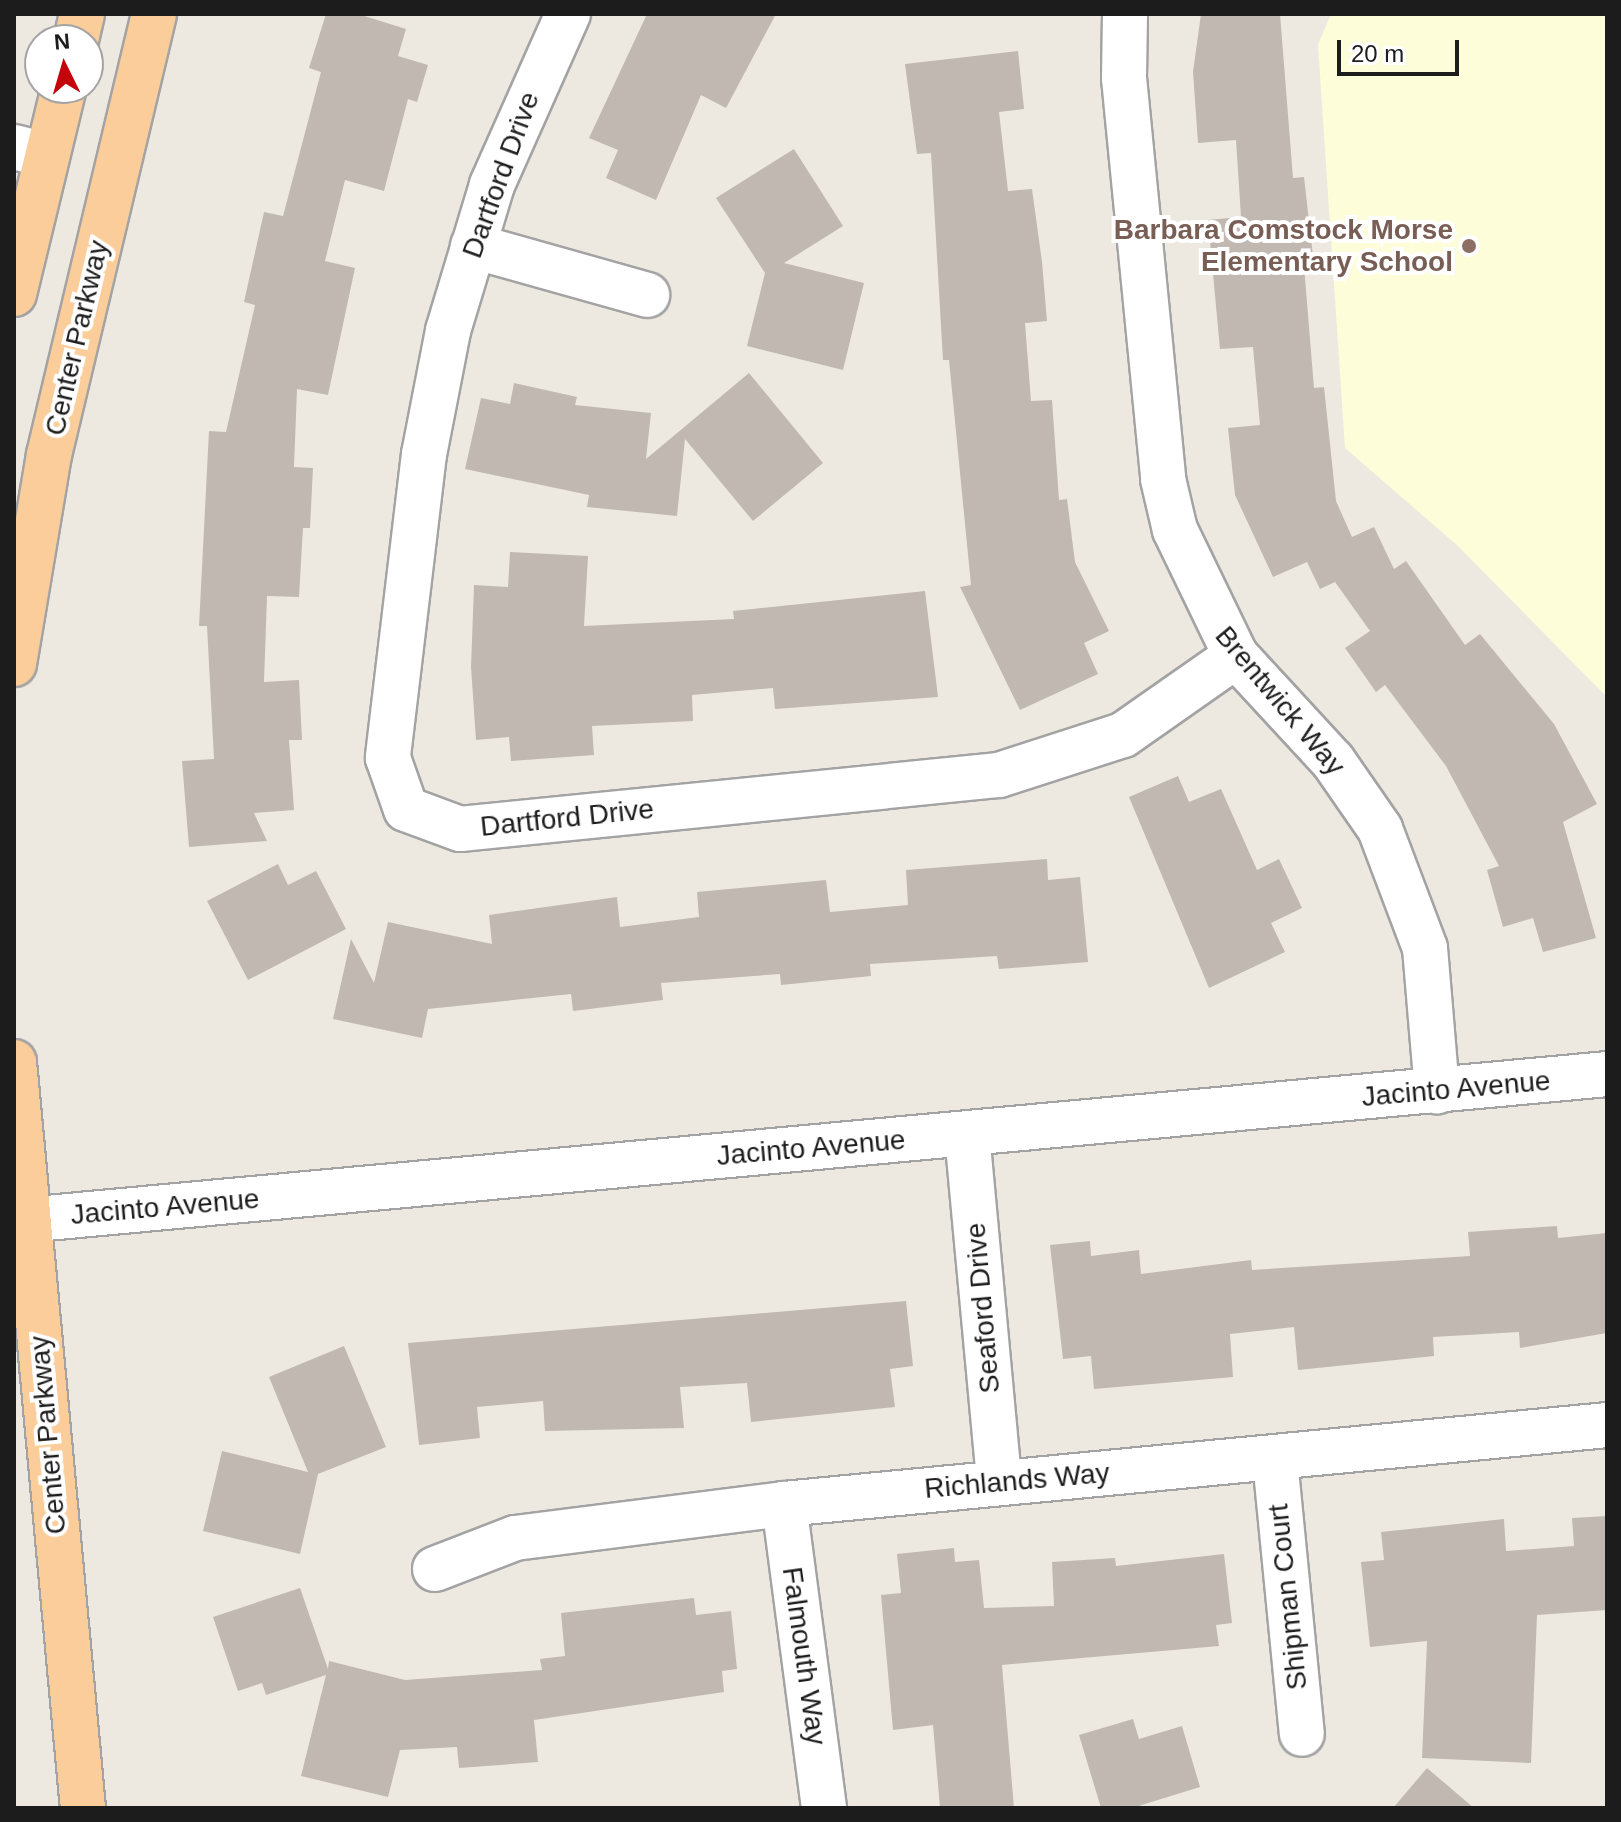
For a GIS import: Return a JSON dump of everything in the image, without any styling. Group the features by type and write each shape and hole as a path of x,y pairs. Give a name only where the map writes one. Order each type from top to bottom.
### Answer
{"main road":[{"name":"Center Parkway","path":"14,664 49,455 154,14"},
{"path":"14,294 30,151 55,104"},
{"name":"Center Parkway","path":"14,1062 22,1220 83,1808"}],"street":[{"name":"Dartford Drive","path":"568,14 473,246 424,454 388,758 406,809 460,829 999,775 1123,735 1236,656"},
{"name":"Brentwick Way","path":"1125,14 1124,78 1163,479 1189,571 1236,656 1333,761 1403,878 1425,948 1437,1091"},
{"path":"473,246 647,295"},
{"name":"Jacinto Avenue","path":"22,1220 1607,1074"},
{"name":"Seaford Drive","path":"967,1134 999,1482"},
{"name":"Richlands Way","path":"435,1569 515,1538 784,1504 999,1482 1275,1460 1607,1425"},
{"name":"Shipman Court","path":"1275,1460 1302,1734"},
{"name":"Falmouth Way","path":"784,1504 824,1808"}],"shaded area":[{"name":"Barbara Comstock Morse Elementary School","path":"1331,14 1607,14 1607,697 1458,546 1345,448 1318,45"}],"building":[{"path":"326,14 358,14 406,29 398,56 428,65 417,102 408,99 384,191 345,180 325,261 355,268 328,395 297,389 294,467 313,468 310,528 303,528 299,597 267,596 264,682 299,680 302,740 289,740 294,810 254,813 267,841 189,847 182,761 214,759 207,626 199,626 209,431 226,432 255,305 244,302 264,212 283,216 321,72 309,68"},
{"path":"647,14 776,14 726,108 701,95 656,200 606,178 618,150 589,138"},
{"path":"1201,14 1280,14 1293,178 1304,177 1314,265 1304,266 1314,388 1324,387 1336,501 1352,537 1374,527 1394,569 1406,561 1465,645 1480,634 1554,724 1597,804 1563,822 1596,938 1543,952 1533,918 1503,927 1487,870 1499,866 1446,766 1385,685 1376,692 1345,648 1370,631 1335,582 1320,589 1307,562 1273,577 1235,495 1228,428 1260,425 1253,347 1220,349 1208,220 1241,217 1236,140 1198,143 1193,72"},
{"path":"1018,51 1024,109 999,112 1008,191 1032,189 1042,262 1047,321 1025,323 1031,401 1052,400 1059,500 1067,499 1075,562 1109,631 1084,643 1098,674 1020,710 960,587 971,585 949,360 943,360 931,153 917,154 905,64"},
{"path":"794,149 843,226 784,263 864,283 843,370 747,346 765,273 716,198"},
{"path":"749,373 823,463 753,521 685,439 677,516 587,507 589,495 465,469 481,398 510,404 514,383 577,397 575,405 651,413 646,459"},
{"path":"510,552 588,556 584,626 734,619 733,611 925,591 938,697 775,709 773,688 692,695 693,721 592,726 594,755 511,761 509,737 476,740 471,667 474,585 508,587"},
{"path":"1178,776 1189,802 1221,789 1257,870 1279,859 1302,908 1271,923 1285,952 1209,988 1129,797"},
{"path":"1047,859 1048,880 1080,877 1088,962 999,969 997,956 870,964 871,976 781,985 780,974 661,983 663,1000 573,1011 571,994 428,1009 422,1038 333,1019 351,939 374,983 388,922 492,944 489,915 617,897 620,927 699,917 697,892 826,880 830,912 908,905 906,870"},
{"path":"278,864 288,885 316,871 346,929 248,980 207,901"},
{"path":"1557,1226 1558,1238 1607,1233 1607,1333 1520,1348 1519,1332 1433,1337 1434,1356 1298,1370 1294,1327 1230,1334 1233,1377 1094,1389 1091,1356 1063,1359 1050,1245 1090,1241 1091,1256 1139,1250 1141,1274 1251,1260 1252,1270 1470,1256 1468,1232"},
{"path":"906,1301 913,1366 890,1369 895,1407 751,1422 747,1383 680,1387 684,1428 545,1431 543,1401 477,1407 480,1438 419,1445 408,1343"},
{"path":"344,1346 386,1447 318,1474 300,1554 203,1531 222,1451 308,1472 269,1377"},
{"path":"1607,1516 1607,1610 1537,1615 1531,1763 1422,1758 1427,1641 1370,1647 1361,1562 1384,1560 1381,1532 1504,1519 1506,1551 1574,1546 1572,1518"},
{"path":"954,1548 955,1562 979,1560 984,1608 1054,1606 1052,1562 1115,1558 1116,1566 1224,1554 1232,1623 1216,1625 1219,1646 1002,1665 1014,1808 940,1808 933,1725 893,1730 881,1595 901,1593 897,1554"},
{"path":"300,1588 328,1669 329,1661 405,1680 542,1670 540,1659 565,1656 561,1613 694,1598 696,1615 731,1611 737,1669 722,1671 724,1692 534,1720 538,1762 459,1768 457,1747 400,1750 388,1797 301,1776 326,1675 266,1695 262,1683 238,1691 213,1617"},
{"path":"1133,1719 1139,1739 1182,1726 1200,1787 1132,1808 1101,1808 1079,1735"},
{"path":"1427,1768 1474,1808 1393,1808"}],"place":[{"name":"Barbara Comstock Morse Elementary School","path":"1469,246"}]}
